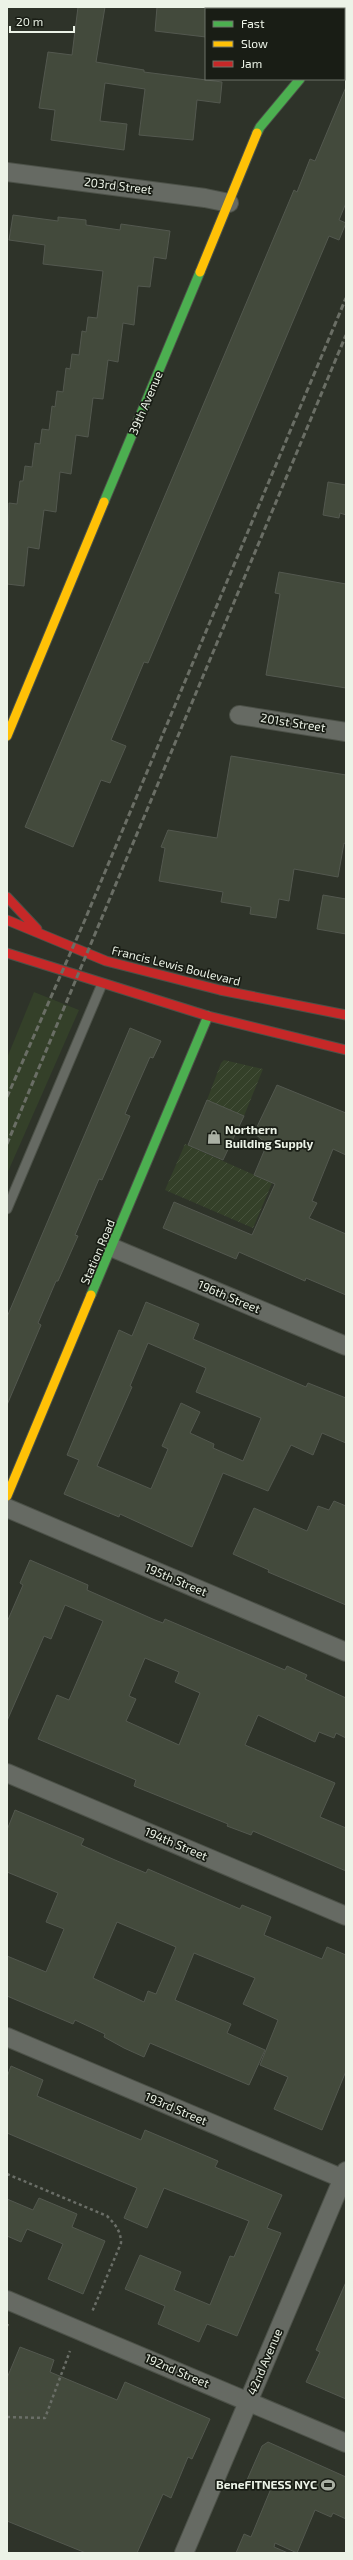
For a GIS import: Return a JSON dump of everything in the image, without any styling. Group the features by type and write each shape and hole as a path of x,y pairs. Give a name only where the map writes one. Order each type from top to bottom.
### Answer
{"street":[{"name":"39th Avenue","path":"7,736 260,127 299,80"},
{"name":"203rd Street","path":"7,172 205,198 229,203"},
{"name":"201st Street","path":"239,715 346,732"},
{"path":"7,897 42,934"},
{"name":"Francis Lewis Boulevard","path":"7,920 106,961 220,990 346,1015"},
{"path":"7,953 208,1016 346,1050"},
{"name":"Station Road","path":"7,1496 10,1480 113,1248 208,1016"},
{"name":"196th Street","path":"113,1248 346,1346"},
{"name":"195th Street","path":"7,1508 346,1652"},
{"name":"194th Street","path":"7,1773 346,1916"},
{"name":"193rd Street","path":"7,2037 345,2177"},
{"name":"42nd Avenue","path":"184,2553 345,2177"},
{"name":"192nd Street","path":"7,2300 346,2443"}],"lane":[{"path":"7,1209 102,984"}],"path":[{"path":"7,2174 107,2216 115,2224 122,2243 92,2312"},
{"path":"7,2417 45,2418 70,2351"}],"shaded area":[{"path":"34,992 79,1010 7,1174 7,1058"},
{"path":"224,1060 263,1069 244,1116 207,1100 221,1063"},
{"path":"185,1144 272,1183 253,1228 165,1190"}],"building":[{"path":"78,7 105,7 96,62 144,70 144,72 222,82 220,103 197,100 193,140 139,135 145,89 105,83 100,121 127,124 124,150 51,140 55,110 39,108 48,52 72,55"},
{"path":"157,7 206,7 205,37 155,31"},
{"path":"346,87 346,203 339,220 346,223 339,240 329,236 148,663 144,662 111,740 126,746 110,783 101,780 73,847 25,827 294,190 297,192 310,159 315,161"},
{"path":"13,215 58,221 58,217 86,220 86,225 120,230 121,224 170,231 166,259 154,257 150,287 138,286 134,325 123,323 118,362 108,360 103,399 93,398 88,437 76,435 71,474 60,472 56,512 44,510 39,549 28,547 24,586 7,584 9,503 17,504 20,481 23,481 25,466 32,467 35,443 40,444 42,429 49,430 52,406 55,407 57,391 63,392 66,368 70,369 72,354 79,355 82,331 86,332 88,317 97,318 103,271 43,264 45,245 9,240"},
{"path":"328,482 346,485 346,515 340,513 339,518 323,515"},
{"path":"279,572 346,584 346,688 266,675 280,594 275,593"},
{"path":"231,756 346,775 346,844 344,843 338,877 294,869 289,901 279,899 276,918 250,914 251,907 221,902 223,892 159,881 165,848 161,847 168,830 217,838"},
{"path":"323,895 346,899 346,934 317,929"},
{"path":"130,1028 161,1041 153,1058 150,1057 125,1114 130,1116 102,1180 99,1179 75,1235 78,1236 38,1323 41,1325 7,1405 7,1317"},
{"path":"277,1085 346,1113 346,1155 333,1149 312,1201 317,1203 309,1218 346,1234 346,1295 306,1278 305,1281 239,1252 236,1259 163,1228 174,1202 252,1235 275,1184 254,1175 267,1144 254,1133"},
{"name":"Northern Building Supply","path":"207,1100 244,1116 223,1160 188,1145"},
{"path":"146,1302 199,1324 193,1339 306,1387 308,1383 346,1398 346,1443 322,1433 313,1455 291,1445 268,1491 223,1473 192,1547 120,1514 119,1517 64,1494 79,1460 67,1455 119,1330 132,1336","holes":["148,1343 206,1368 196,1392 261,1418 243,1461 213,1448 214,1444 190,1433 200,1412 181,1403 162,1446 168,1449 151,1489 97,1466 132,1387 130,1386"]},
{"path":"334,1501 346,1506 346,1605 268,1572 269,1570 233,1554 254,1508 307,1531 318,1506 329,1510"},
{"path":"30,1560 88,1585 87,1590 155,1620 163,1623 165,1619 285,1670 287,1666 307,1675 305,1679 346,1698 346,1738 336,1733 334,1738 319,1732 315,1742 258,1715 245,1745 335,1783 320,1817 346,1828 346,1871 253,1831 251,1835 227,1826 228,1824 134,1786 136,1780 38,1739 57,1695 69,1700 103,1621 65,1605 51,1639 44,1636 7,1721 7,1622 23,1585 20,1583","holes":["145,1658 179,1672 175,1682 200,1693 179,1745 126,1721 136,1699 129,1696"]},
{"path":"15,1810 84,1839 81,1845 146,1873 148,1869 240,1909 242,1905 271,1917 264,1935 322,1959 327,1947 346,1955 346,2071 322,2130 274,2109 288,2077 260,2065 278,2020 243,2004 255,1978 194,1953 175,2000 231,2024 227,2033 265,2050 249,2085 150,2043 144,2057 104,2037 105,2034 75,2020 73,2024 7,1996 7,1956 46,1972 64,1929 46,1922 58,1893 7,1872 7,1830","holes":["117,1922 176,1947 156,1994 148,1991 144,2002 93,1978"]},
{"path":"11,2066 43,2080 37,2096 141,2140 145,2130 218,2161 215,2167 282,2195 267,2228 281,2233 237,2336 207,2324 199,2342 158,2324 165,2306 125,2289 140,2255 181,2272 174,2290 210,2305 230,2256 234,2257 249,2221 164,2188 147,2228 124,2218 137,2188 7,2133 7,2077"},
{"path":"39,2198 77,2214 72,2227 105,2241 83,2294 48,2279 63,2244 27,2229 21,2242 7,2236 7,2199 33,2210"},
{"path":"346,2282 346,2399 306,2382 320,2352 316,2350"},
{"path":"20,2347 54,2360 50,2372 117,2400 125,2382 210,2419 192,2459 188,2457 171,2498 163,2494 137,2553 86,2553 7,2521 7,2378"},
{"path":"268,2442 346,2477 346,2519 333,2513 331,2517 315,2510 297,2553 275,2543 274,2547 288,2553 236,2553 244,2534 251,2537 270,2491 247,2480 262,2446"}],"railway":[{"path":"7,1097 84,922 346,298"},
{"path":"7,1144 346,335"}],"traffic: fast":[{"path":"257,133 260,127 299,80"},
{"path":"104,502 200,272"},
{"path":"91,1295 208,1016"}],"traffic: slow":[{"path":"200,272 257,133"},
{"path":"7,736 104,502"},
{"path":"7,1496 91,1295"}],"traffic: jam":[{"path":"7,897 37,929"},
{"path":"7,920 106,961 220,990 346,1015"},
{"path":"7,953 208,1016 346,1050"}],"place":[{"name":"Northern Building Supply","path":"214,1137"},
{"name":"BeneFITNESS NYC","path":"328,2485"}]}
